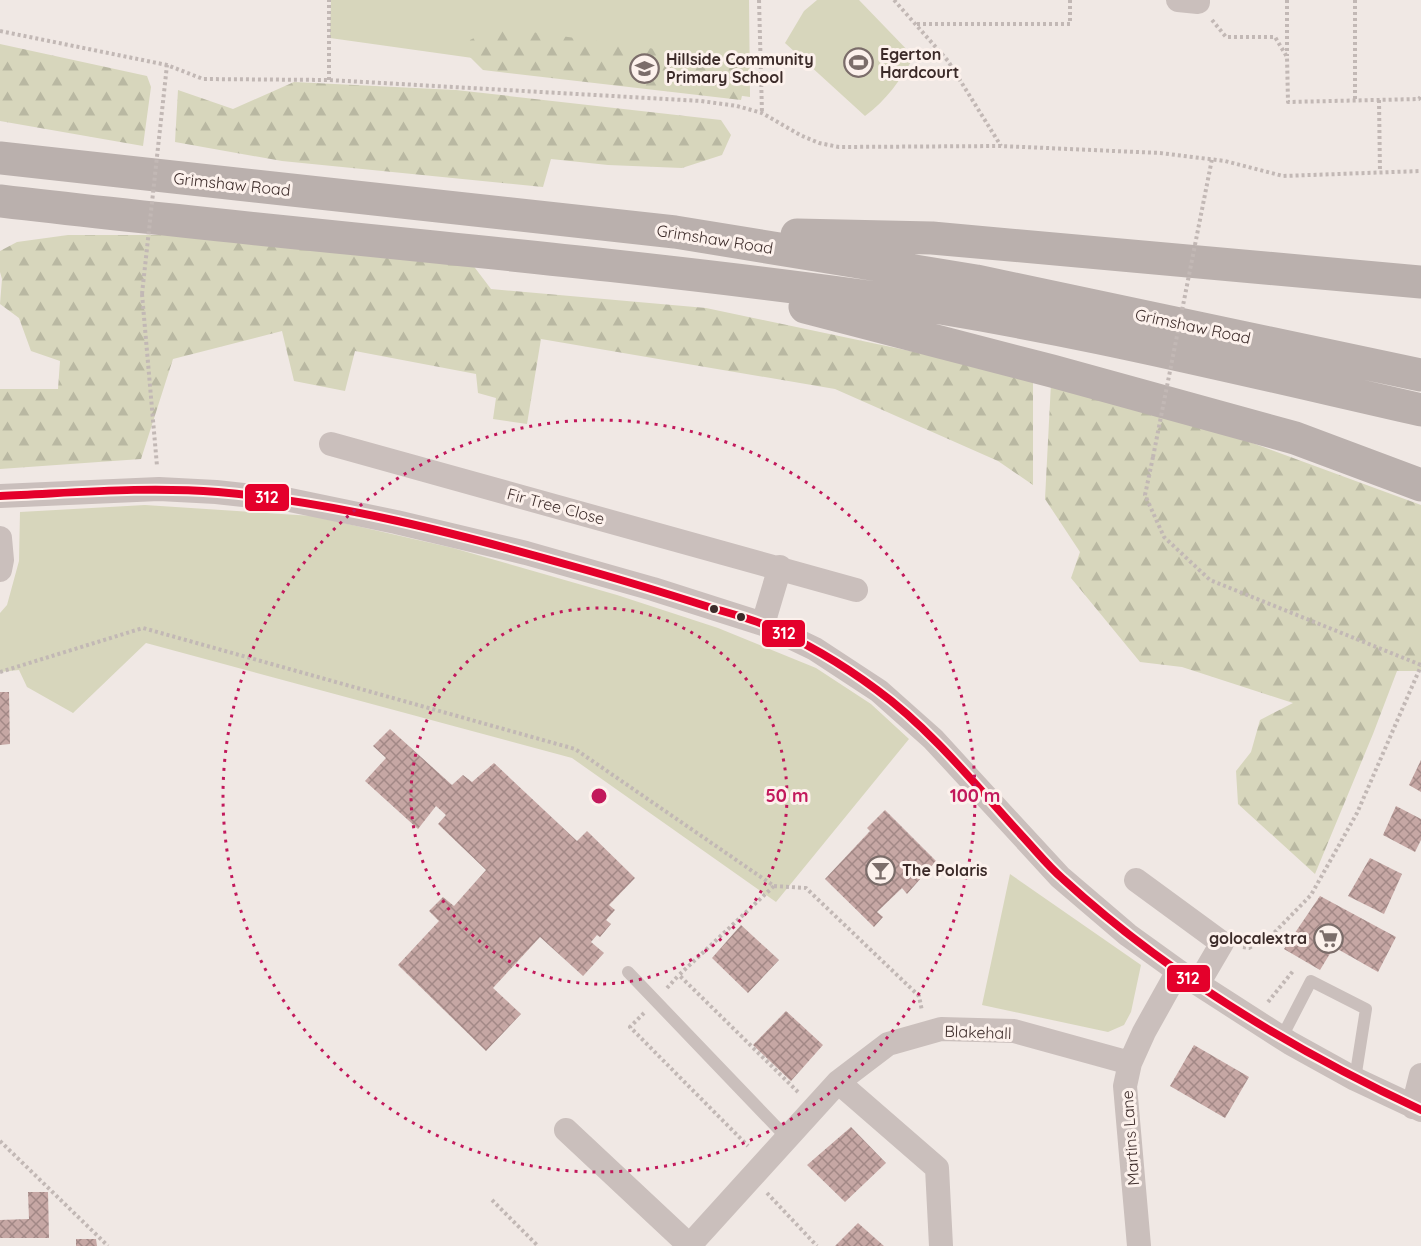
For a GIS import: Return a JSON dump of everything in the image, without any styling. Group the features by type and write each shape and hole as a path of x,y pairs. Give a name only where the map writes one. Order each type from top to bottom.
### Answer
{"main road":[{"path":"0,145 140,173"},
{"name":"Grimshaw Road","path":"0,158 675,232 976,282 1421,375"},
{"name":"Grimshaw Road","path":"0,201 137,218 529,257 864,297 1032,325 1173,353 1421,410"},
{"path":"0,215 137,218"},
{"path":"675,232 932,238 1421,282"},
{"path":"666,273 1052,371 1295,438 1421,485"}],"street":[{"name":"Fir Tree Close","path":"331,444 856,590"},
{"path":"0,496 159,489 290,500 526,553 653,589 763,624 815,649 879,691 933,739 1060,877 1128,935 1188,977 1290,1043 1417,1109 1421,1076"},
{"path":"0,538 0,570"},
{"path":"763,624 780,567"},
{"path":"1136,880 1222,943"},
{"name":"Martins Lane","path":"1139,1246 1125,1086 1130,1063 1144,1032 1188,977 1222,943"},
{"name":"Blakehall","path":"566,1130 689,1246 838,1082 888,1044 941,1029 1014,1031 1130,1063"},
{"path":"838,1082 937,1168 941,1246"}],"lane":[{"path":"628,972 788,1138"},
{"path":"1282,1037 1311,981 1366,1009 1355,1078"}],"path":[{"path":"329,0 329,80"},
{"path":"759,0 762,113"},
{"path":"894,0 948,61 1001,146"},
{"path":"917,24 1070,24 1070,0"},
{"path":"1287,0 1288,102 1419,99 1421,96"},
{"path":"1354,0 1355,101"},
{"path":"1192,1 1226,38 1275,37 1287,57"},
{"path":"0,31 167,65 203,79 329,80 701,101 737,106 762,113 800,135 819,143 839,147 1001,146 1160,153 1212,159 1283,176 1421,171"},
{"path":"159,489 142,294 167,65"},
{"path":"1379,100 1380,172"},
{"path":"1212,159 1144,495 1164,537 1210,580 1421,665 1358,813 1311,895 1272,934 1249,948 1222,943"},
{"path":"0,672 143,628 575,750 774,886 806,888 919,996 926,1033"},
{"path":"774,886 679,975 630,1027 759,1170 817,1246"},
{"path":"1255,1020 1294,970"},
{"path":"679,975 815,1108"},
{"path":"0,1141 108,1246"},
{"path":"492,1200 538,1246"}],"green space":[{"name":"Hillside Community Primary School","path":"331,0 749,0 750,97 330,38"},
{"name":"Egerton Hardcourt","path":"817,0 859,0 914,57 893,89 865,116 785,43 804,11"},
{"path":"496,27 743,61 746,78 741,100 483,70 468,55 470,40"},
{"path":"0,44 147,76 151,87 143,146 0,121"},
{"path":"294,82 456,90 721,120 731,135 722,155 682,168 608,165 551,159 543,187 282,161 175,142 178,90 233,109"},
{"path":"68,235 174,235 469,260 491,289 706,308 1033,377 1033,485 998,461 835,389 541,339 527,424 493,419 496,398 478,393 476,374 355,351 345,391 294,381 282,331 173,359 141,459 0,469 0,389 58,389 60,361 31,351 19,318 0,304 2,279 0,251 17,242"},
{"path":"1051,383 1198,423 1421,505 1421,671 1397,671 1315,874 1238,804 1236,771 1251,752 1260,720 1293,703 1182,667 1140,662 1071,578 1080,552 1045,499"},
{"path":"145,505 313,516 453,548 617,595 718,628 816,668 871,704 909,739 776,902 572,758 146,643 73,713 27,687 19,670 0,672 0,613 7,605 19,561 20,512"},
{"path":"1010,874 1141,965 1131,1012 1124,1025 1108,1032 982,1005"}],"building":[{"path":"0,692 9,692 10,744 0,745"},
{"path":"390,729 452,785 463,775 472,782 494,763 577,841 587,831 635,878 609,905 615,910 606,920 611,924 600,937 597,935 591,942 604,953 583,976 540,937 493,988 521,1014 486,1051 398,965 439,921 429,911 443,897 454,906 486,870 438,824 446,815 436,806 418,829 365,781 386,758 373,746"},
{"path":"1421,760 1421,792 1409,785"},
{"path":"1396,806 1421,819 1421,840 1415,852 1383,835"},
{"name":"The Polaris","path":"885,810 936,861 907,894 902,888 877,912 883,917 874,927 825,879 870,831 867,828"},
{"path":"1370,858 1402,874 1384,914 1348,896"},
{"path":"1320,896 1396,937 1378,972 1334,947 1320,970 1284,949"},
{"path":"741,925 779,960 748,993 712,958"},
{"path":"786,1011 823,1045 791,1081 753,1045"},
{"path":"1194,1045 1249,1077 1225,1118 1170,1086"},
{"path":"851,1127 886,1163 845,1202 807,1165"},
{"path":"28,1192 48,1192 49,1238 0,1238 0,1220 29,1219"},
{"path":"858,1223 884,1246 835,1246"},
{"path":"76,1239 96,1239 97,1246 76,1246"}],"transit line":[{"name":"312","path":"0,496 191,490 307,503 352,511 485,542 625,581 765,625 837,662 897,706 936,741 1053,870 1145,947 1233,1008 1279,1036 1421,1110"}],"place":[{"name":"Egerton Hardcourt","path":"859,63"},
{"name":"Hillside Community Primary School","path":"645,68"},
{"name":"The Polaris","path":"881,870"},
{"name":"golocalextra","path":"1328,938"}]}
